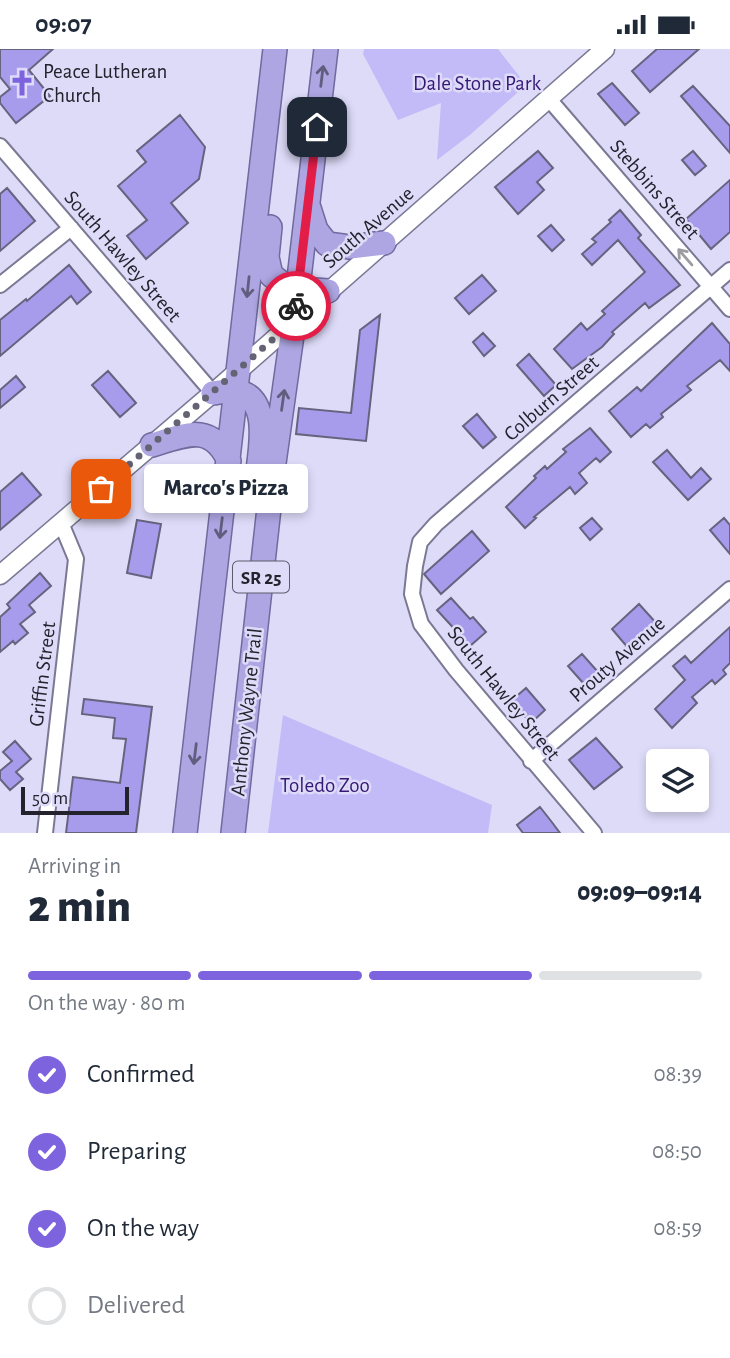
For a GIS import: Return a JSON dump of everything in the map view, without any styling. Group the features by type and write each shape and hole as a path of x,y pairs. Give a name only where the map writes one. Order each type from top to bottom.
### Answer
{"highway":[{"name":"SR 25","path":"185,833 275,49"},
{"name":"Anthony Wayne Trail","path":"233,833 274,463 298,290 326,49"},
{"path":"267,118 279,151 267,257 271,275 288,288 328,292"},
{"path":"308,204 316,230 327,244 351,247 384,243"},
{"path":"214,393 238,381 263,421 250,535 256,622"},
{"path":"152,445 188,435 208,436 219,444 229,461"}],"street":[{"name":"South Avenue","path":"238,381 294,321 605,49"},
{"name":"Stebbins Street","path":"548,98 730,309"},
{"name":"South Hawley Street","path":"0,146 214,393"},
{"path":"0,285 71,228"},
{"name":"Colburn Street","path":"415,566 419,542 436,524 730,271"},
{"path":"0,575 214,393"},
{"name":"Griffin Street","path":"44,833 76,559 61,523"},
{"name":"South Hawley Street","path":"415,566 412,594 421,624 442,654 594,833"},
{"name":"Prouty Avenue","path":"531,761 730,589"}],"green space":[{"name":"Dale Stone Park","path":"364,49 498,49 526,85 437,160 441,103 398,120 363,54"},
{"name":"Toledo Zoo","path":"283,715 492,805 488,833 268,833"}],"building":[{"name":"Peace Lutheran Church","path":"0,49 53,49 29,70 50,96 16,123 0,103 0,97 10,89 0,77"},
{"path":"657,49 699,49 650,92 632,71"},
{"path":"612,83 639,113 625,125 598,94"},
{"path":"693,86 730,126 730,153 681,96"},
{"path":"180,115 205,147 199,179 171,203 188,223 146,259 127,236 147,220 118,186 146,162 137,151"},
{"path":"538,151 553,168 537,182 544,190 518,214 495,187"},
{"path":"693,151 706,166 695,175 682,160"},
{"path":"730,180 730,232 711,249 686,219"},
{"path":"7,188 35,221 0,251 0,194"},
{"path":"620,210 641,235 638,238 680,285 649,308 645,303 612,332 614,334 602,347 572,369 554,349 581,323 587,330 605,314 602,311 645,272 618,240 592,265 582,254 596,242 592,239"},
{"path":"551,225 564,240 552,251 538,236"},
{"path":"69,265 91,292 77,304 71,296 0,356 0,320"},
{"path":"482,275 496,291 469,314 455,298"},
{"path":"380,315 366,441 296,434 299,408 351,413 360,330"},
{"path":"712,323 730,344 730,371 720,360 687,386 691,390 661,414 663,417 650,428 646,424 631,437 609,411 637,387 641,391"},
{"path":"483,333 495,346 484,356 473,342"},
{"path":"529,354 556,385 544,396 517,365"},
{"path":"108,371 136,403 120,417 92,385"},
{"path":"16,376 25,387 0,408 0,390"},
{"path":"477,414 496,437 483,448 463,426"},
{"path":"590,428 611,452 600,462 596,458 579,473 587,483 575,494 570,487 525,528 506,507 536,478 534,476 545,466 547,469 566,452 563,449"},
{"path":"667,450 691,478 701,468 711,479 688,500 653,462"},
{"path":"22,473 41,495 0,530 0,492"},
{"path":"592,518 602,529 590,540 580,528"},
{"path":"724,518 730,525 730,554 710,530"},
{"path":"137,520 161,524 151,578 127,573"},
{"path":"472,531 489,551 441,594 424,574"},
{"path":"40,573 51,586 29,605 35,612 20,624 28,633 0,652 0,617 10,608 7,604"},
{"path":"451,598 486,632 470,646 437,610"},
{"path":"639,604 657,624 629,649 612,629"},
{"path":"730,627 730,663 723,670 726,674 715,684 712,680 692,697 697,703 672,728 655,709 685,680 673,666 685,656 691,663"},
{"path":"582,654 598,672 584,684 568,666"},
{"path":"526,688 545,710 531,723 511,701"},
{"path":"84,699 152,707 136,833 66,833 73,777 120,783 126,739 113,738 115,718 82,714"},
{"path":"596,738 622,767 594,789 569,760"},
{"path":"15,741 31,759 16,772 23,779 10,790 0,779 0,771 12,761 3,752"},
{"path":"540,807 560,833 523,833 517,825"}],"way so far":[{"path":"101,489 294,321 296,306"}],"place":[{"name":"Peace Lutheran Church","path":"22,83"},
{"name":"Marco's Pizza","path":"101,489"}],"route":[{"path":"296,306 317,127"}]}
